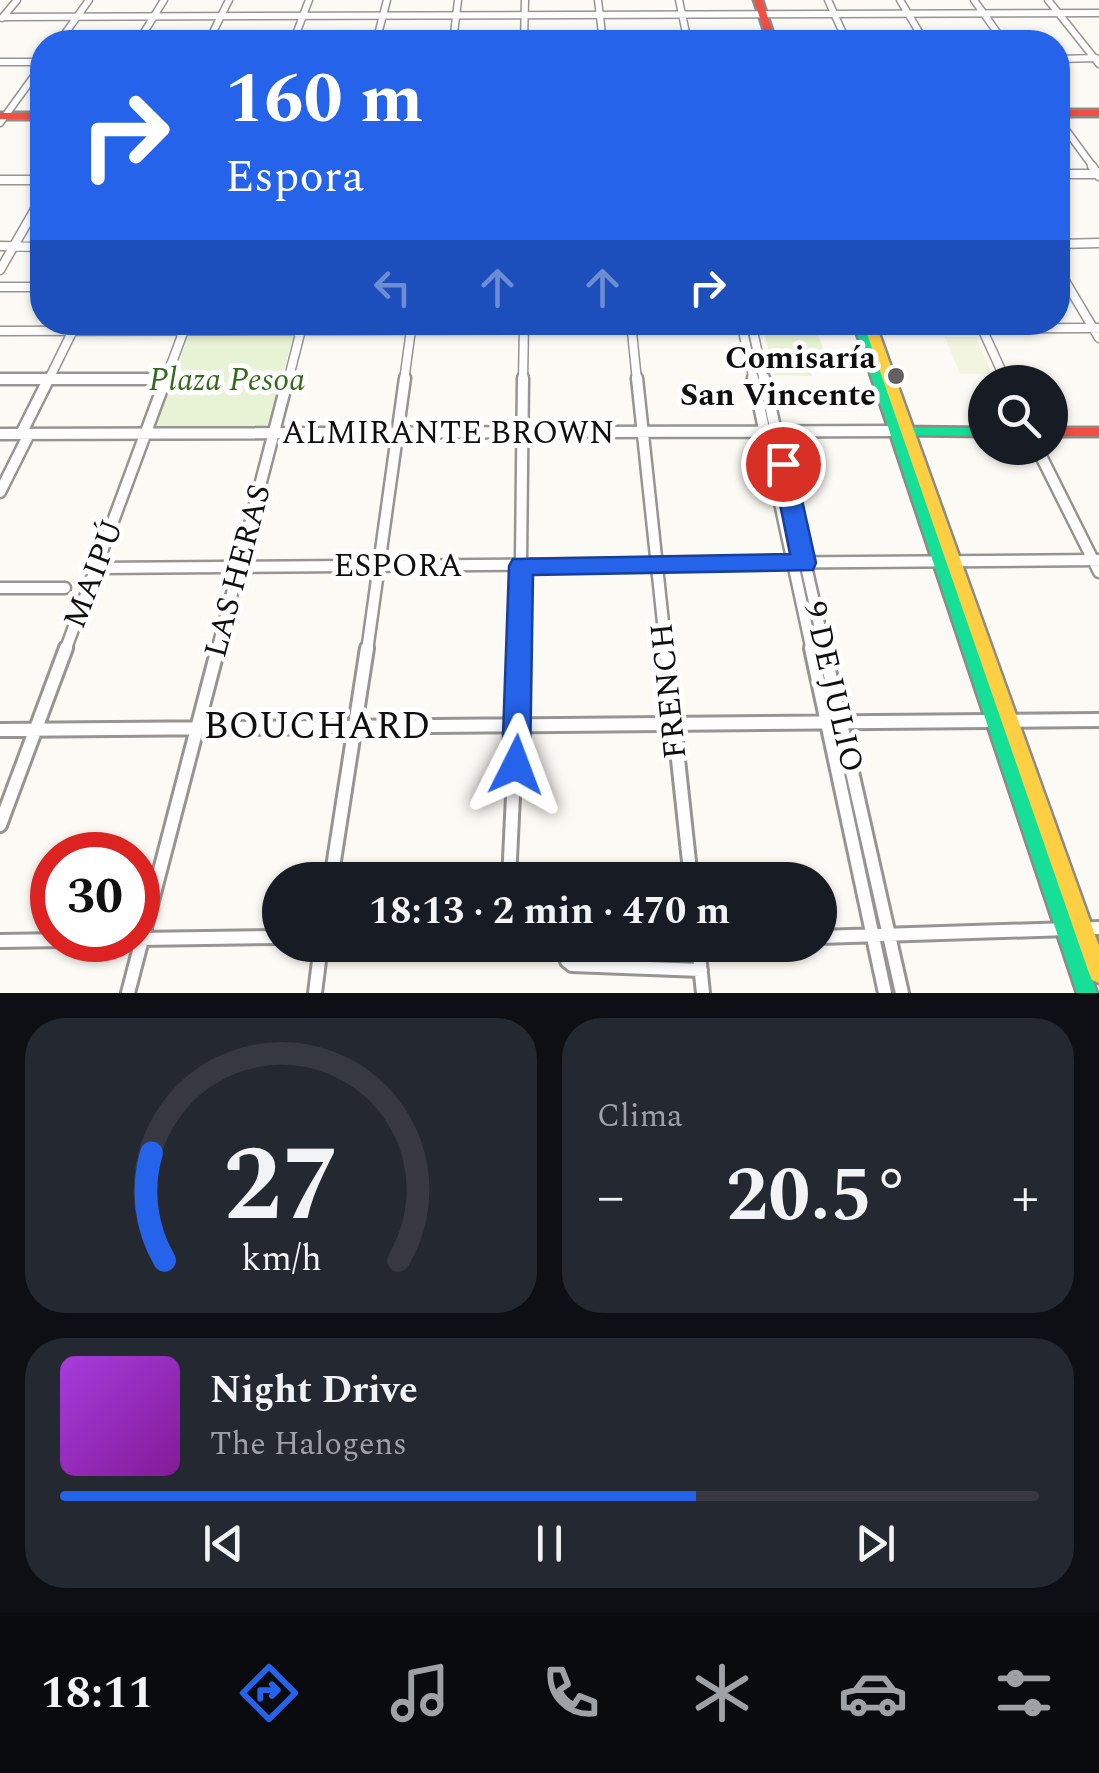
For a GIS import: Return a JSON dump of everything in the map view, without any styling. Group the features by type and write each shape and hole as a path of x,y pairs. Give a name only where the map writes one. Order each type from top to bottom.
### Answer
{"main road":[{"path":"757,7 767,30"},
{"path":"1070,115 1099,113"},
{"path":"2,116 30,115"},
{"path":"868,335 947,561 995,720 1087,993"},
{"path":"902,431 968,432"},
{"path":"1068,432 1099,432"},
{"path":"947,561 1091,928 1099,973"}],"street":[{"path":"1,18 17,0"},
{"path":"68,30 89,0"},
{"path":"145,30 164,0"},
{"path":"214,30 230,0"},
{"path":"298,30 309,0"},
{"path":"379,30 387,0"},
{"path":"454,30 458,0"},
{"path":"524,30 525,0"},
{"path":"598,0 602,30"},
{"path":"676,0 682,30"},
{"path":"828,0 842,30"},
{"path":"900,0 918,30"},
{"path":"974,0 995,30"},
{"path":"1048,0 1098,60"},
{"path":"1,18 679,15 757,7 835,14 1099,13"},
{"path":"1070,59 1098,60"},
{"path":"0,62 30,63"},
{"path":"2,116 30,80"},
{"path":"1070,133 1098,174"},
{"path":"1070,174 1098,174"},
{"path":"0,180 30,180"},
{"path":"0,270 30,218"},
{"path":"1070,244 1099,244"},
{"path":"0,246 30,246"},
{"path":"0,287 30,287"},
{"path":"1070,287 1099,338"},
{"path":"1070,327 1096,328"},
{"path":"0,332 30,330"},
{"path":"0,492 71,335"},
{"name":"MAIPÚ","path":"0,825 183,335"},
{"name":"LAS HERAS","path":"160,866 300,335"},
{"path":"334,862 411,335"},
{"path":"510,862 519,727 524,335"},
{"name":"FRENCH","path":"633,335 689,862"},
{"name":"9 DE JULIO","path":"749,335 834,723 885,993"},
{"path":"986,335 999,365"},
{"path":"0,379 166,380"},
{"name":"ALMIRANTE BROWN","path":"0,434 902,431"},
{"path":"1046,465 1097,564"},
{"name":"ESPORA","path":"97,568 947,561 1097,564"},
{"path":"0,588 65,588"},
{"name":"BOUCHARD","path":"0,730 1099,720"},
{"name":"9 DE JULIO","path":"834,723 902,993"},
{"path":"837,936 1091,928"},
{"path":"160,939 262,937"},
{"path":"0,941 30,941"},
{"name":"LAS HERAS","path":"128,993 135,962"},
{"path":"315,993 319,962"},
{"path":"568,962 701,970"},
{"path":"700,962 703,993"}],"green space":[{"name":"Plaza Pesoa","path":"189,335 294,335 268,426 155,427"},
{"path":"765,335 818,335 825,353 819,354 822,363 809,364 812,376 774,375"},
{"path":"945,337 976,337 988,365 968,365 968,374 960,374"}],"traffic: fast":[{"path":"863,335 1087,993"},
{"path":"901,431 968,432"}],"traffic: slow":[{"path":"874,335 1099,973"}],"traffic: jam":[{"path":"758,0 768,30"},
{"path":"1070,113 1099,113"},
{"path":"0,116 30,116"},
{"path":"1068,432 1099,432"}],"place":[{"name":"Comisaría San Vincente","path":"896,376"}],"route":[{"path":"516,765 521,566 804,563 783,464"}]}
